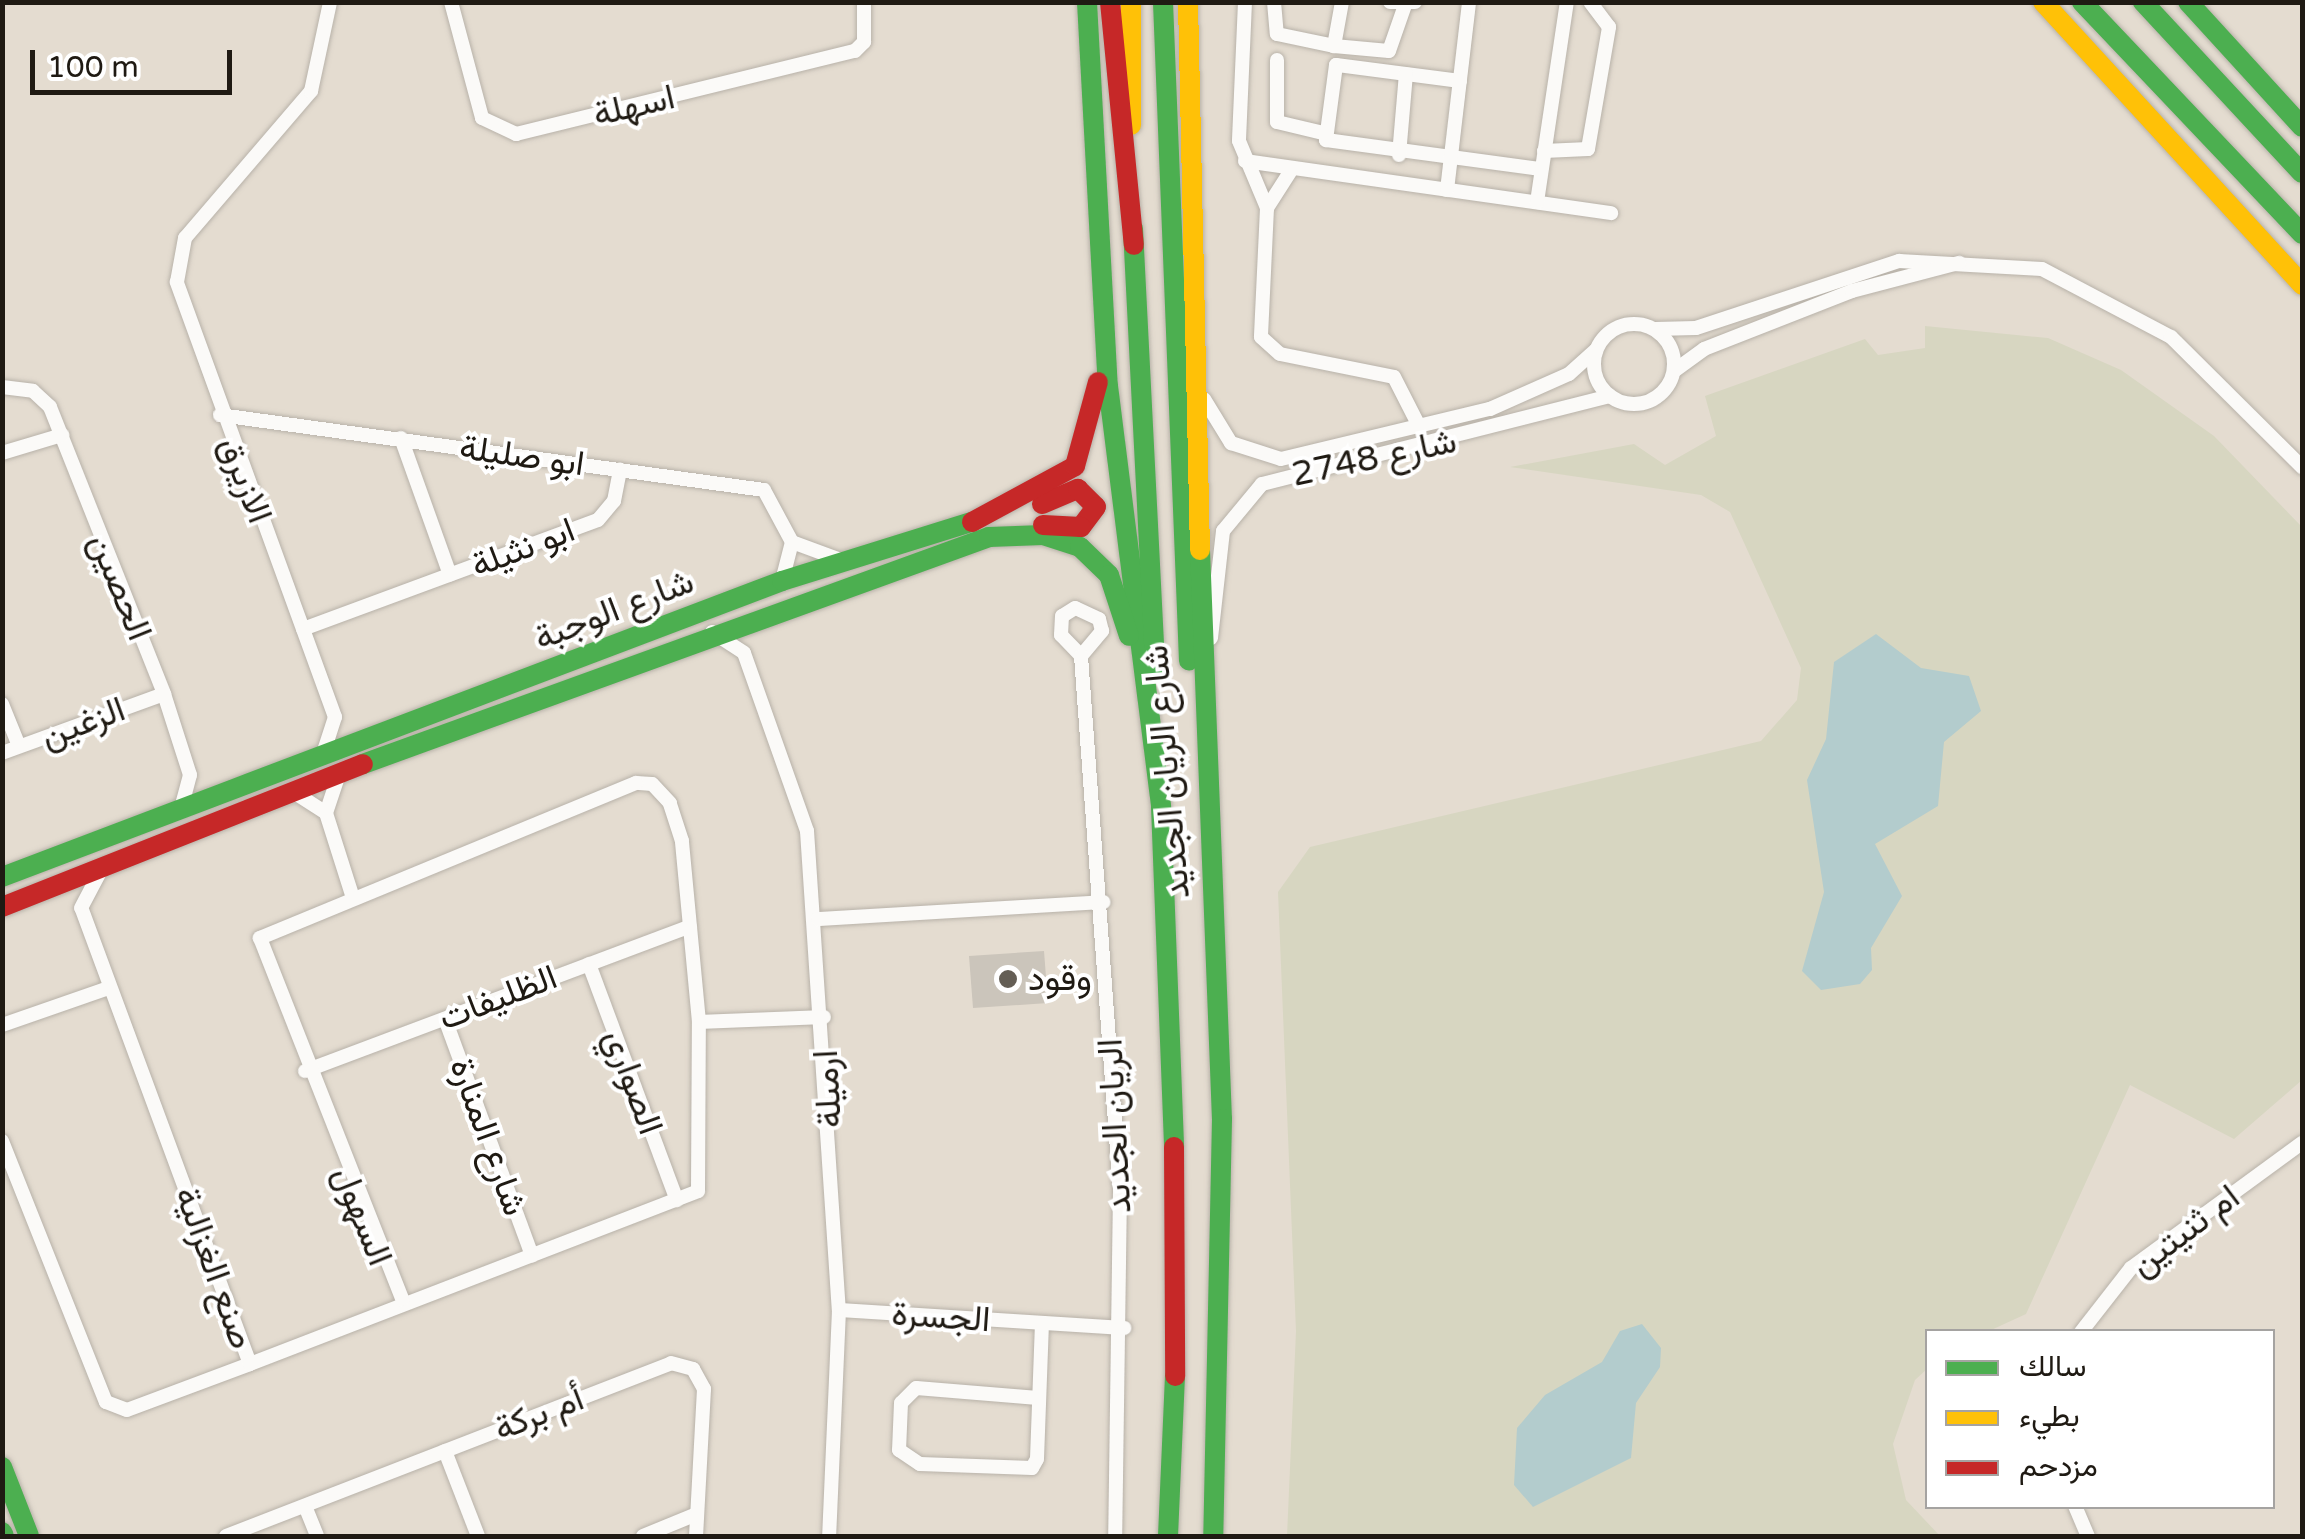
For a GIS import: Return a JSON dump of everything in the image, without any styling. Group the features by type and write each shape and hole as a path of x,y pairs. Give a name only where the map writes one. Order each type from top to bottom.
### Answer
{"main road":[{"path":"1087,2 1103,290 1138,664 1161,806"},
{"path":"1110,2 1134,245"},
{"name":"شارع الريان الجديد","path":"1132,2 1134,245 1179,1266 1168,1536"},
{"name":"شارع الريان الجديد","path":"1163,2 1183,567 1204,758 1222,1138 1213,1536"},
{"path":"1188,2 1206,658 1204,758"},
{"path":"2043,2 2302,285"},
{"path":"2082,2 2302,234"},
{"path":"2143,2 2302,172"},
{"path":"2188,2 2302,127"},
{"name":"شارع الوجبة","path":"2,907 341,772 990,527 1060,481 1084,452 1096,414 1103,290"},
{"name":"شارع الوجبة","path":"2,877 840,560 990,527 1056,537 1094,557 1118,592 1138,664"},
{"path":"2,888 66,864 82,847"},
{"path":"2,1468 29,1536"}],"street":[{"name":"الازيرق","path":"330,2 310,91 185,238 177,282 220,416 335,717"},
{"name":"اسهلة","path":"452,2 482,118 516,134 855,51 864,42 864,2"},
{"path":"1245,2 1245,160 1266,208 1259,328 1266,345 1394,377 1420,428"},
{"path":"1274,2 1277,34 1334,46 1390,51 1403,3"},
{"path":"1334,46 1342,2"},
{"path":"1447,190 1469,2"},
{"path":"1537,202 1566,2"},
{"path":"1544,150 1588,149 1609,27 1590,2"},
{"path":"1277,60 1278,122 1323,132"},
{"path":"1460,81 1332,68 1323,132 1330,145 1541,169"},
{"path":"1399,154 1406,74"},
{"path":"1245,160 1290,172 1611,213"},
{"path":"1266,208 1290,172"},
{"path":"1960,263 1834,298 1704,349 1674,371 1647,403 1610,396 1596,350 1619,327 1655,330 1704,326 1858,267 1960,263 2042,269 2130,309 2209,369 2302,467"},
{"path":"1655,330 1674,371"},
{"name":"شارع 2748","path":"1199,389 1222,434 1262,458 1463,417 1560,379 1596,350"},
{"name":"الحصين","path":"2,387 42,396 62,435 164,694 190,775 188,800 172,815"},
{"name":"شارع 2748","path":"1206,658 1223,532 1248,494 1307,468 1470,438 1563,401 1610,396"},
{"name":"ابو صليلة","path":"220,416 764,490 792,542"},
{"path":"1463,417 1476,422 1470,438"},
{"path":"2,452 62,435"},
{"name":"ابو نثيلة","path":"401,438 450,576"},
{"name":"ابو نثيلة","path":"303,629 598,520 614,501 620,470"},
{"path":"782,581 792,542 840,560"},
{"path":"711,632 744,653 766,611"},
{"name":"ارميلة","path":"744,653 798,791 818,919 839,1310 829,1536"},
{"name":"الريان الجديد","path":"1081,656 1103,902 1124,1328 1116,1536"},
{"name":"الزغين","path":"2,753 164,694"},
{"path":"2,704 20,746"},
{"path":"318,758 335,717 380,736"},
{"path":"341,772 326,813 352,895"},
{"name":"السهول","path":"636,783 662,792 676,818 690,926 699,1022 704,1180 677,1200 402,1299 305,1071 260,938 352,895 636,783"},
{"path":"292,791 326,813"},
{"path":"47,890 80,908 102,869"},
{"path":"818,919 1103,902"},
{"name":"صنع الغزالية","path":"2,1140 106,1402 128,1410 250,1364 80,908"},
{"name":"الظليفات","path":"305,1071 690,926"},
{"name":"الصواري","path":"589,964 677,1200"},
{"path":"2,1026 109,988"},
{"path":"699,1022 824,1017"},
{"name":"شارع المنارة","path":"445,1019 532,1255"},
{"name":"ام ثنيتين","path":"2083,1329 2131,1268 2302,1143"},
{"path":"250,1364 402,1299"},
{"name":"الجسرة","path":"839,1310 1124,1328"},
{"name":"الجسرة","path":"1038,1398 916,1388 901,1403 899,1450 920,1464 1022,1472 1037,1459 1042,1325"},
{"name":"أم بركة","path":"226,1536 671,1363 694,1369 704,1389 696,1536"},
{"path":"445,1451 478,1536"},
{"path":"305,1506 317,1536"},
{"path":"2076,1509 2088,1536"},
{"path":"643,1536 697,1514"}],"green space":[{"path":"1925,326 2048,338 2121,370 2214,436 2302,527 2302,1080 2234,1139 2130,1085 2026,1314 1993,1329 1925,1329 1925,1371 1915,1380 1893,1444 1906,1500 1940,1536 1287,1536 1296,1331 1278,892 1310,847 1761,741 1797,700 1801,668 1730,512 1701,495 1510,467 1634,444 1665,465 1716,436 1705,396 1865,339 1878,355 1925,348"}],"water":[{"path":"1876,634 1921,668 1969,676 1981,711 1944,742 1938,806 1875,844 1902,896 1871,948 1872,970 1860,984 1821,990 1802,971 1824,892 1807,780 1826,739 1834,662"},
{"path":"1642,1324 1661,1348 1660,1367 1636,1403 1631,1458 1533,1507 1514,1485 1517,1428 1545,1395 1602,1362 1620,1331"}],"building":[{"name":"وقود","path":"1044,951 1048,1003 973,1008 969,956"}],"traffic: fast":[{"path":"1087,2 1108,386 1161,806 1174,1147"},
{"path":"1163,2 1189,660"},
{"path":"2082,2 2302,234"},
{"path":"2143,2 2302,173"},
{"path":"2188,2 2302,127"},
{"path":"1133,229 1155,669"},
{"path":"2,877 782,581 972,522"},
{"path":"363,764 989,537 1043,535 1080,547 1109,575 1129,636"},
{"path":"1200,550 1222,1119 1213,1536"},
{"path":"1168,1536 1175,1376"},
{"path":"2,1467 29,1536"},
{"path":"2,1532 4,1536"}],"traffic: slow":[{"path":"1131,2 1131,125"},
{"path":"1188,2 1200,550"},
{"path":"2043,2 2302,285"}],"traffic: jam":[{"path":"1110,2 1134,245"},
{"path":"972,522 1075,466 1098,382"},
{"path":"1042,504 1078,489 1096,507 1081,527 1043,525"},
{"path":"2,907 363,764"},
{"path":"1174,1147 1175,1376"}],"place":[{"name":"وقود","path":"1008,979"}]}
